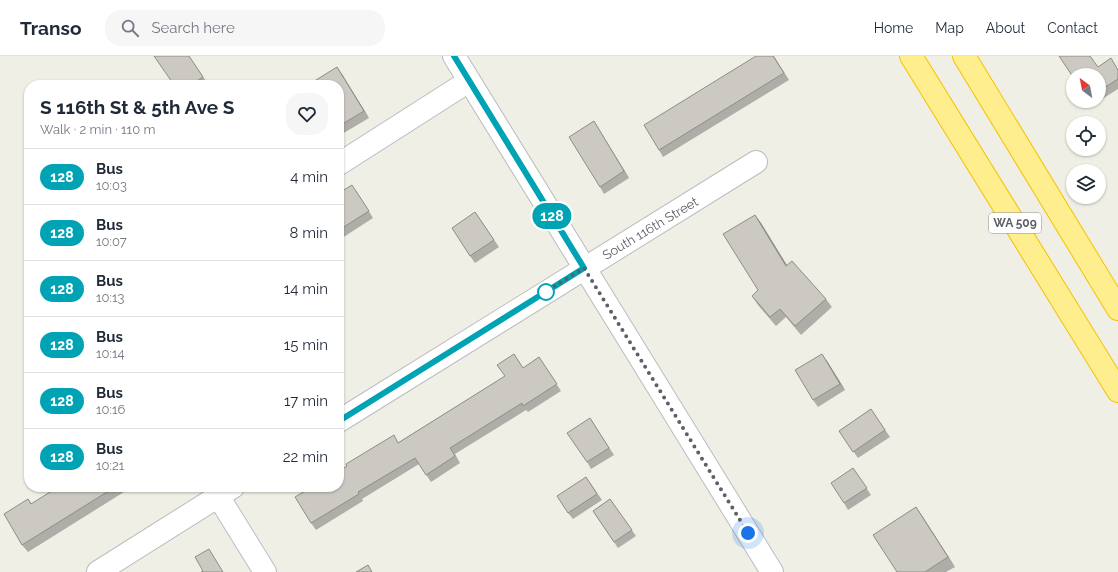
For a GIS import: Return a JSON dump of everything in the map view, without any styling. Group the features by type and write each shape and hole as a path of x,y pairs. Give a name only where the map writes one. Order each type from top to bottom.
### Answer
{"highway":[{"name":"WA 509","path":"911,56 1118,391"},
{"name":"WA 509","path":"964,56 1118,309"}],"street":[{"path":"454,56 772,572"},
{"path":"344,161 469,81"},
{"path":"344,144 404,108 426,109"},
{"name":"South 116th Street","path":"344,418 756,162"},
{"path":"98,572 225,492 265,572"}],"building":[{"path":"154,56 189,56 203,77 198,80 171,80"},
{"path":"756,56 773,56 784,73 659,150 644,125"},
{"path":"1059,56 1090,56 1098,67 1111,58 1118,70 1118,79 1106,87 1106,68 1067,68"},
{"path":"337,67 364,111 344,123 344,80 316,80"},
{"path":"594,121 624,171 600,187 569,137"},
{"path":"352,185 369,211 344,227 344,190"},
{"path":"475,212 494,240 470,256 452,228"},
{"path":"755,215 786,266 792,261 826,299 795,326 780,309 770,317 752,296 758,290 723,234"},
{"path":"514,354 523,368 539,357 557,384 523,406 522,403 450,448 455,456 426,475 415,458 358,492 359,494 311,523 295,497 304,492 344,492 344,468 347,466 346,464 394,435 398,443 505,376 497,365"},
{"path":"822,354 840,384 813,400 795,370"},
{"path":"871,409 885,430 853,452 839,431"},
{"path":"590,418 609,448 587,462 567,433"},
{"path":"853,468 867,488 844,503 831,483"},
{"path":"586,477 597,494 568,513 557,496"},
{"path":"50,492 107,492 22,545 4,514 28,499 31,504"},
{"path":"610,499 632,530 614,542 593,511"},
{"path":"916,507 948,557 925,572 897,572 873,535"},
{"path":"209,549 223,572 201,572 203,571 195,557"},
{"path":"368,565 372,572 356,572"}],"bus line":[{"name":"128","path":"344,418 584,268 454,56"}],"route":[{"path":"546,292 544,293 584,268 748,533"}]}
